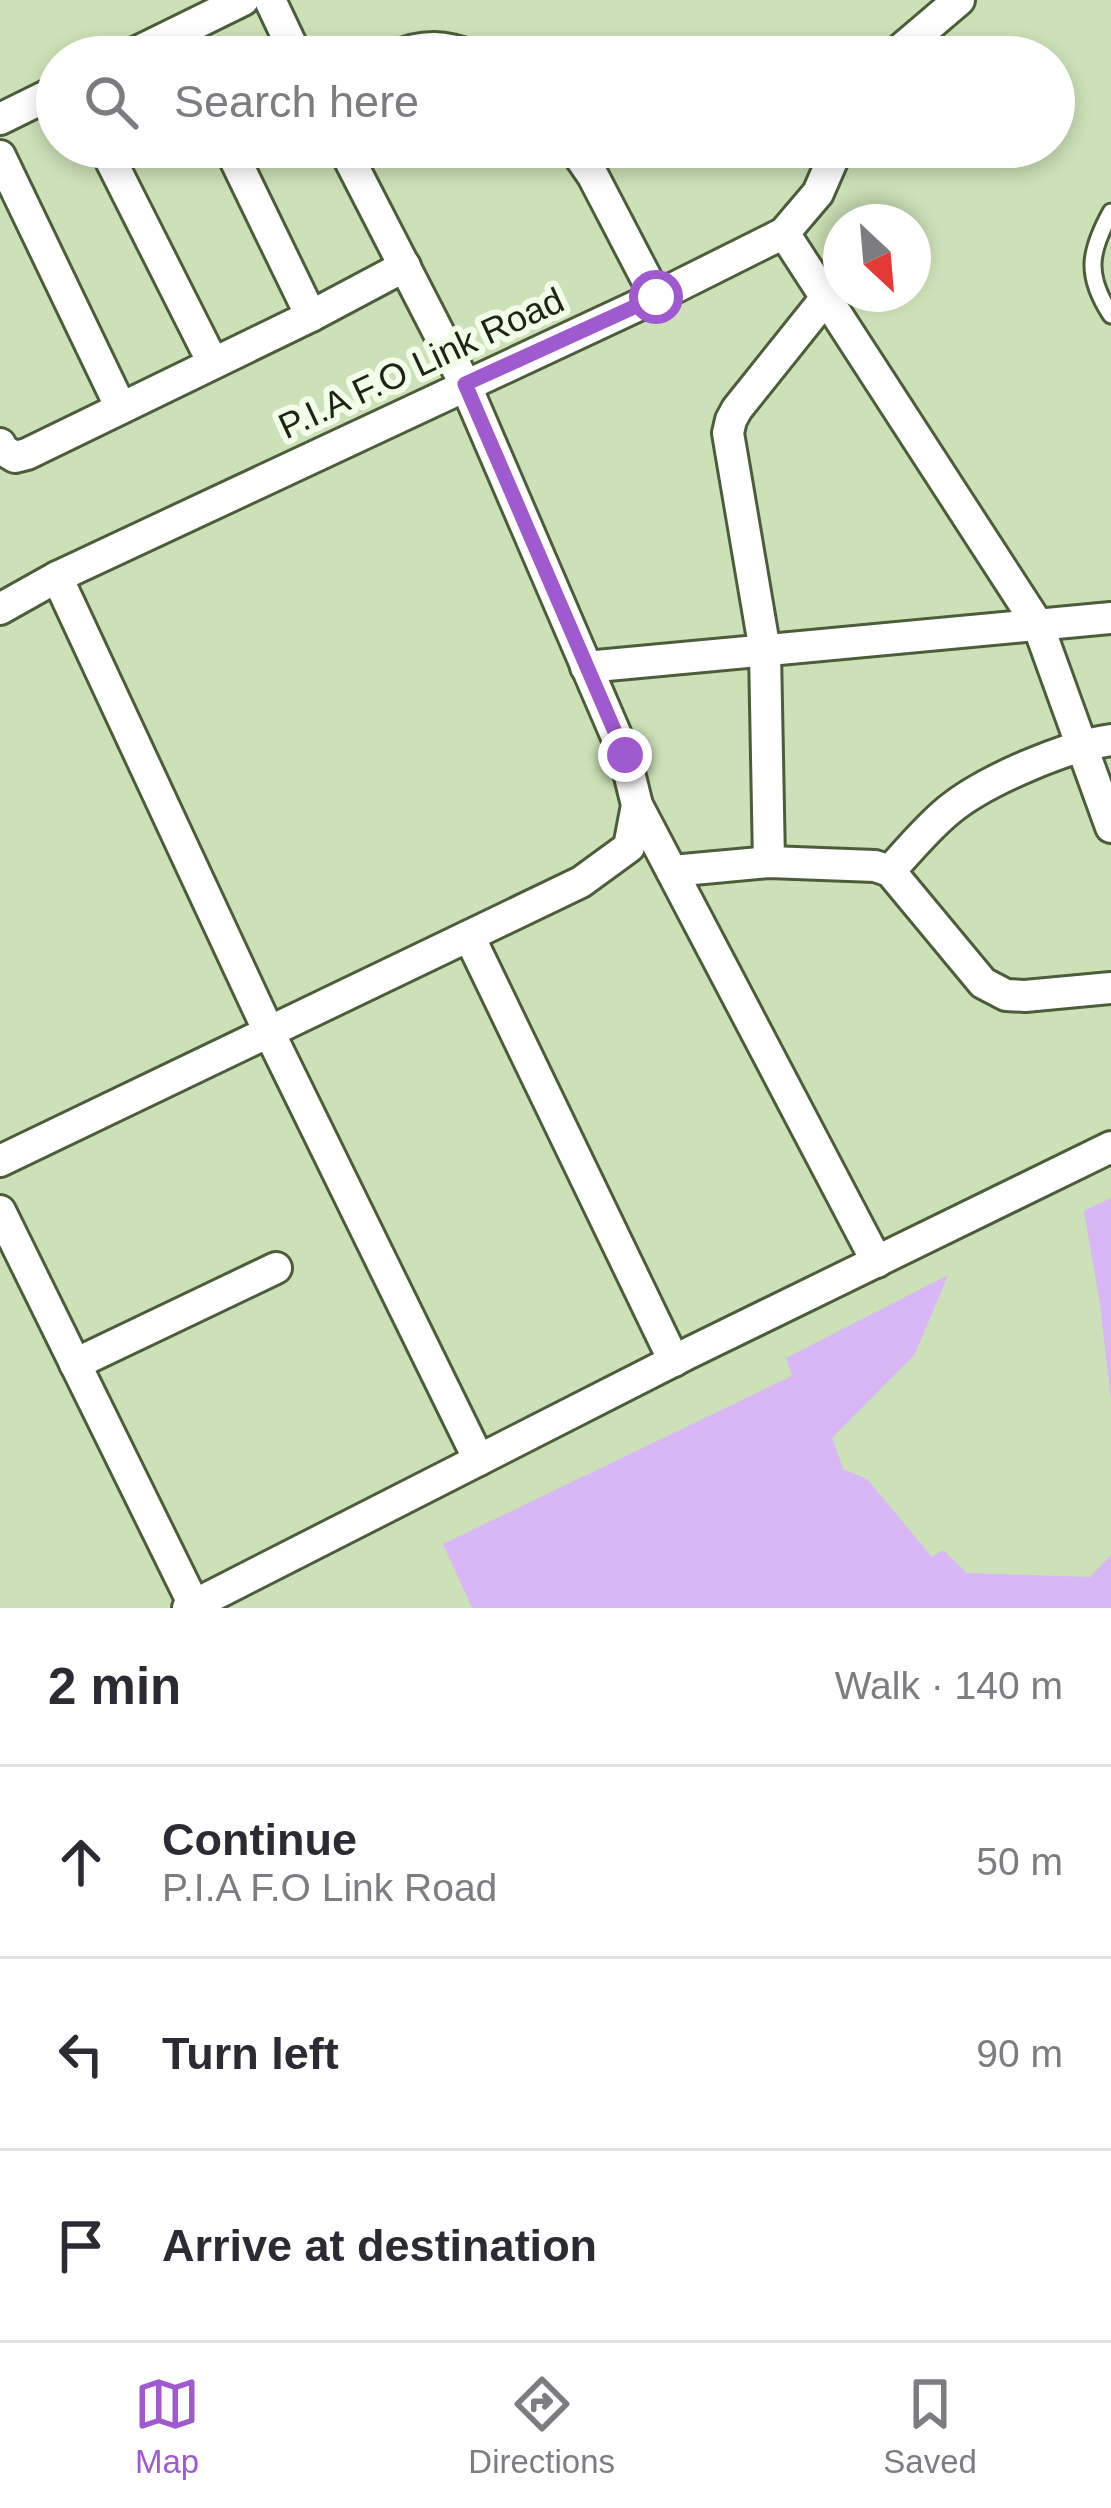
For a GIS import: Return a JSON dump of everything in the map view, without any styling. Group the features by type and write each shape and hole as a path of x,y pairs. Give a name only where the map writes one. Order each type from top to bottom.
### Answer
{"street":[{"path":"194,36 243,0"},
{"path":"270,0 287,36"},
{"path":"917,36 959,0"},
{"path":"0,119 36,101"},
{"path":"0,156 121,408"},
{"path":"115,168 213,363"},
{"path":"239,168 311,316"},
{"path":"354,168 465,384 625,755 637,805 877,1262"},
{"path":"587,168 656,297"},
{"name":"P.I.A F.O Link Road","path":"0,609 57,577 784,233 818,193 829,168"},
{"path":"784,233 823,295"},
{"path":"0,444 15,457 27,454 405,266"},
{"path":"769,862 765,651 728,433 737,409 823,301"},
{"path":"834,312 1038,625 1096,742 1111,827"},
{"path":"57,577 269,1032 479,1460"},
{"path":"586,667 1111,618"},
{"path":"890,871 946,812 974,791 1096,742"},
{"path":"0,1161 581,882 629,848 637,805"},
{"path":"672,871 769,862 875,866 890,871 983,983 1006,994 1025,996 1111,988"},
{"path":"469,936 674,1361"},
{"path":"0,1211 190,1606 1111,1147"},
{"path":"75,1364 276,1268"}],"lane":[{"path":"1111,212 1095,241 1093,271 1100,299 1111,315"}],"shaded area":[{"path":"1111,1198 1111,1400 1084,1211"},
{"path":"948,1275 915,1354 832,1438 843,1469 867,1479 932,1557 943,1550 967,1573 1090,1577 1111,1555 1111,1608 472,1608 443,1544 792,1376 786,1358"}],"route":[{"path":"625,755 465,384 656,297"}]}
